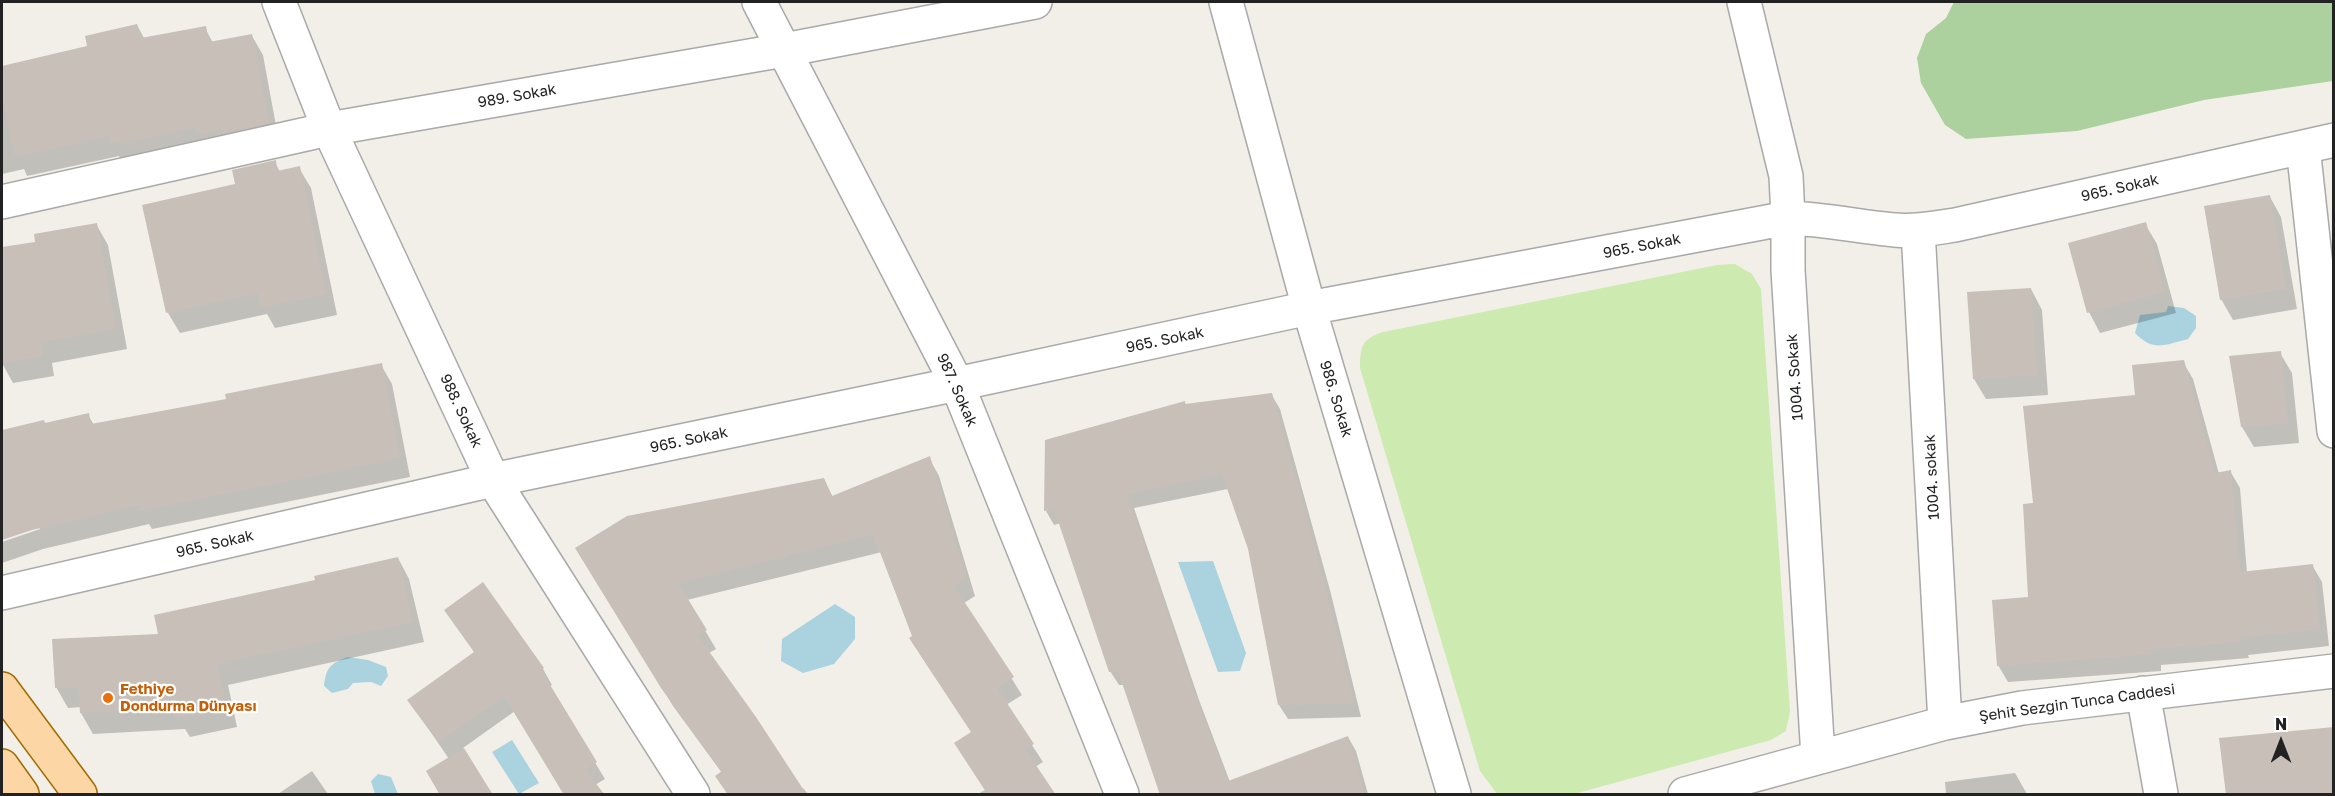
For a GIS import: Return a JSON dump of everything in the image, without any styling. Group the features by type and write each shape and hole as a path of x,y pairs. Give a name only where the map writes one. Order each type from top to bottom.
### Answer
{"main road":[{"path":"2,689 80,795"},
{"path":"2,766 22,795"}],"street":[{"name":"988. Sokak","path":"279,2 329,129 493,480 693,795"},
{"name":"987. Sokak","path":"759,2 957,384 1122,795"},
{"name":"989. Sokak","path":"2,202 329,129 784,50 1035,2"},
{"name":"986. Sokak","path":"1226,2 1309,308 1454,795"},
{"name":"1004. Sokak","path":"1744,2 1786,176 1788,270 1818,757"},
{"name":"965. Sokak","path":"2,593 493,480 1309,308 1788,219 1819,219 1895,230 1918,230 1955,225 2318,144"},
{"path":"2318,144 2334,431"},
{"name":"1004. sokak","path":"1918,230 1946,723"},
{"name":"Şehit Sezgin Tunca Caddesi","path":"1685,795 1946,723 2022,708 2334,671"},
{"path":"2143,693 2161,795"}],"green space":[{"path":"1954,2 2333,2 2333,81 2204,100 2077,131 1966,139 1945,125 1921,83 1917,58 1926,34 1946,18"},
{"path":"1735,264 1752,274 1761,289 1790,712 1786,731 1771,740 1574,794 1497,794 1480,771 1360,368 1364,344 1371,337 1383,332 1717,265"}],"water":[{"path":"2168,306 2184,308 2196,316 2196,328 2188,339 2166,345 2154,345 2135,333 2140,315 2166,312"},
{"path":"1213,561 1246,653 1240,671 1218,672 1178,562"},
{"path":"835,604 855,617 855,639 834,664 803,673 781,661 782,639"},
{"path":"348,657 368,660 386,667 388,676 381,686 371,682 353,683 348,689 332,693 324,686 326,674 333,664"},
{"path":"512,740 539,783 519,794 492,752"},
{"path":"378,774 391,777 398,794 375,794 371,781"}],"building":[{"path":"137,24 141,38 206,26 209,42 252,34 269,123 224,133 224,129 197,134 196,127 128,143 128,141 110,144 108,136 15,157 2,97 2,66 87,46 85,36"},
{"path":"276,160 277,171 300,166 326,294 261,308 258,293 166,313 142,205 235,184 232,170"},
{"path":"2270,195 2286,289 2220,300 2204,206"},
{"path":"2146,222 2165,292 2087,313 2068,243"},
{"path":"97,223 116,329 41,342 43,356 2,363 2,247 35,242 34,234"},
{"path":"2031,288 2037,375 1973,379 1967,292"},
{"path":"2281,351 2288,423 2241,427 2229,356"},
{"path":"2184,360 2215,473 2231,470 2240,572 2313,564 2320,629 2240,638 2240,642 2152,649 2153,654 1997,666 1992,600 2028,597 2023,504 2033,503 2023,406 2135,395 2132,365"},
{"path":"382,363 400,458 140,511 139,505 32,530 2,540 2,430 89,413 91,424 226,399 225,394"},
{"path":"1272,393 1322,574 1354,703 1278,705 1248,549 1222,474 1127,494 1191,684 1228,781 1348,736 1365,795 1160,795 1118,671 1109,672 1054,509 1044,511 1045,440 1185,401 1185,404"},
{"path":"930,456 966,578 954,586 1014,677 997,688 1034,744 1025,749 1056,795 988,795 954,743 971,732 909,638 912,636 873,534 678,583 707,630 698,636 756,717 807,795 728,795 715,776 722,771 661,688 575,548 627,516 824,478 832,496"},
{"path":"398,557 413,622 217,664 227,706 176,718 174,709 80,713 78,687 55,688 52,639 158,634 154,615 315,580 314,576"},
{"path":"483,582 544,668 541,670 597,762 585,770 605,795 564,795 504,696 438,742 407,700 474,652 444,610"},
{"path":"2334,727 2334,795 2226,795 2219,738"},
{"path":"464,748 493,795 440,795 426,771"}],"place":[{"name":"Fethiye Dondurma Dünyası","path":"108,698"}]}
